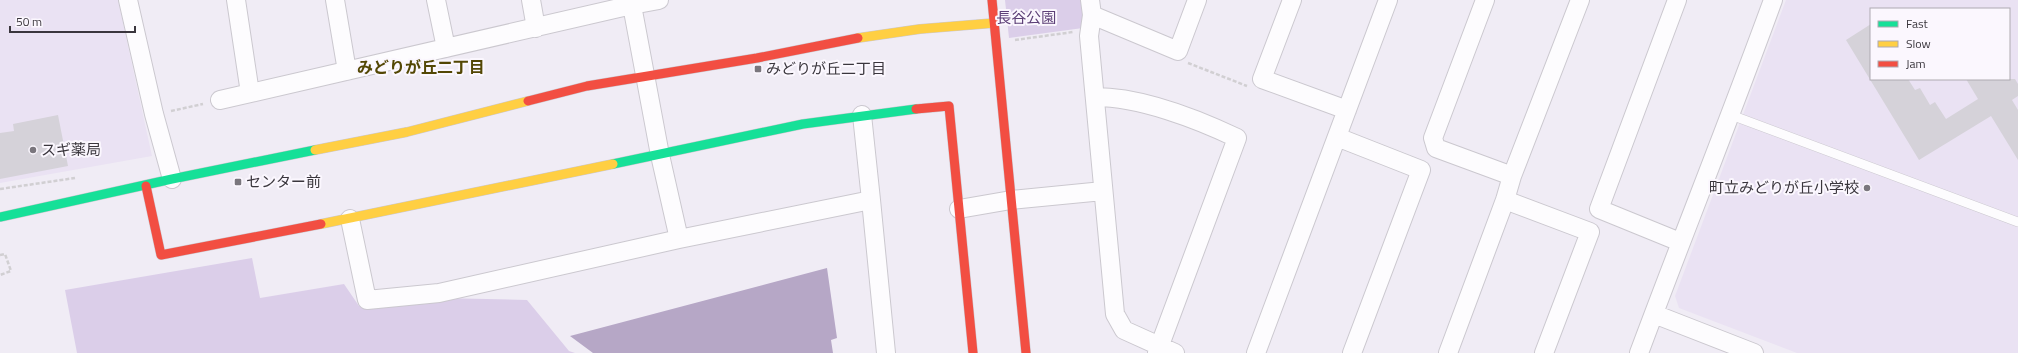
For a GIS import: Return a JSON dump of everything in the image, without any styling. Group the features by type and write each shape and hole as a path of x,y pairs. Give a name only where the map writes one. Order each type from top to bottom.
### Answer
{"street":[{"path":"128,0 154,114 172,179"},
{"path":"236,0 250,94"},
{"path":"335,0 347,71"},
{"path":"436,0 446,48"},
{"path":"531,0 536,28"},
{"path":"220,100 536,28 632,2 659,0"},
{"path":"992,0 1026,353"},
{"path":"1095,97 1114,97 1197,119 1237,138 1164,350 1124,330 1115,314 1089,36 1091,8 1178,51 1198,0"},
{"path":"1292,0 1262,79 1346,110"},
{"path":"1256,353 1388,0"},
{"path":"1485,0 1433,138 1436,148 1512,176"},
{"path":"1448,353 1505,200 1512,176 1580,0"},
{"path":"1676,0 1599,209 1680,242"},
{"path":"1639,353 1680,242 1731,115 1773,0"},
{"path":"632,2 660,155 679,239"},
{"path":"0,217 146,186 172,179 407,132 572,90 757,58 828,43 920,29 994,23"},
{"path":"146,186 161,255 350,220 803,124 862,115 949,106 973,353"},
{"path":"862,115 886,353"},
{"path":"1337,137 1422,170 1352,353"},
{"path":"959,208 1011,200 1103,191"},
{"path":"350,220 367,300 439,293 679,239 871,200"},
{"path":"1505,200 1590,232 1544,353"},
{"path":"1654,314 1744,351"}],"lane":[{"path":"1731,115 2018,222"}],"path":[{"path":"154,114 220,100"},
{"path":"0,189 74,178"},
{"path":"0,255 5,254 11,272 0,274"}],"shaded area":[{"path":"0,0 118,0 152,156 0,183"},
{"name":"町立みどりが丘小学校","path":"1786,0 2018,0 2018,353 1797,353 1679,308 1675,296"},
{"path":"827,268 837,338 831,340 833,353 593,353 570,336"}],"green space":[{"name":"長谷公園","path":"1005,0 1082,0 1083,28 1009,38"},
{"path":"252,258 260,298 344,284 359,306 439,298 527,300 569,351 575,353 77,353 65,290"}],"building":[{"path":"1870,25 1870,79 1846,40"},
{"path":"2015,79 2018,84 2018,96 2012,100 2018,110 2018,160 1991,116 1919,160 1870,80 1909,80 1915,90 1920,88 1930,105 1935,102 1946,119 1978,99 1967,80"},
{"name":"スギ薬局","path":"58,115 68,166 0,179 0,133 14,131 13,124"}],"traffic: fast":[{"path":"613,164 803,124 916,109"},
{"path":"0,217 172,179 315,150"}],"traffic: slow":[{"path":"858,38 920,29 994,23"},
{"path":"315,150 407,132 528,101"},
{"path":"321,224 613,164"}],"traffic: jam":[{"path":"992,0 1026,353"},
{"path":"528,101 587,86 757,58 858,38"},
{"path":"916,109 949,106 973,353"},
{"path":"146,186 161,255 321,224"}],"place":[{"name":"みどりが丘二丁目","path":"758,69"},
{"name":"スギ薬局","path":"33,150"},
{"name":"センター前","path":"238,182"},
{"name":"町立みどりが丘小学校","path":"1867,188"}],"district":[{"name":"みどりが丘二丁目","path":"421,67"}]}
